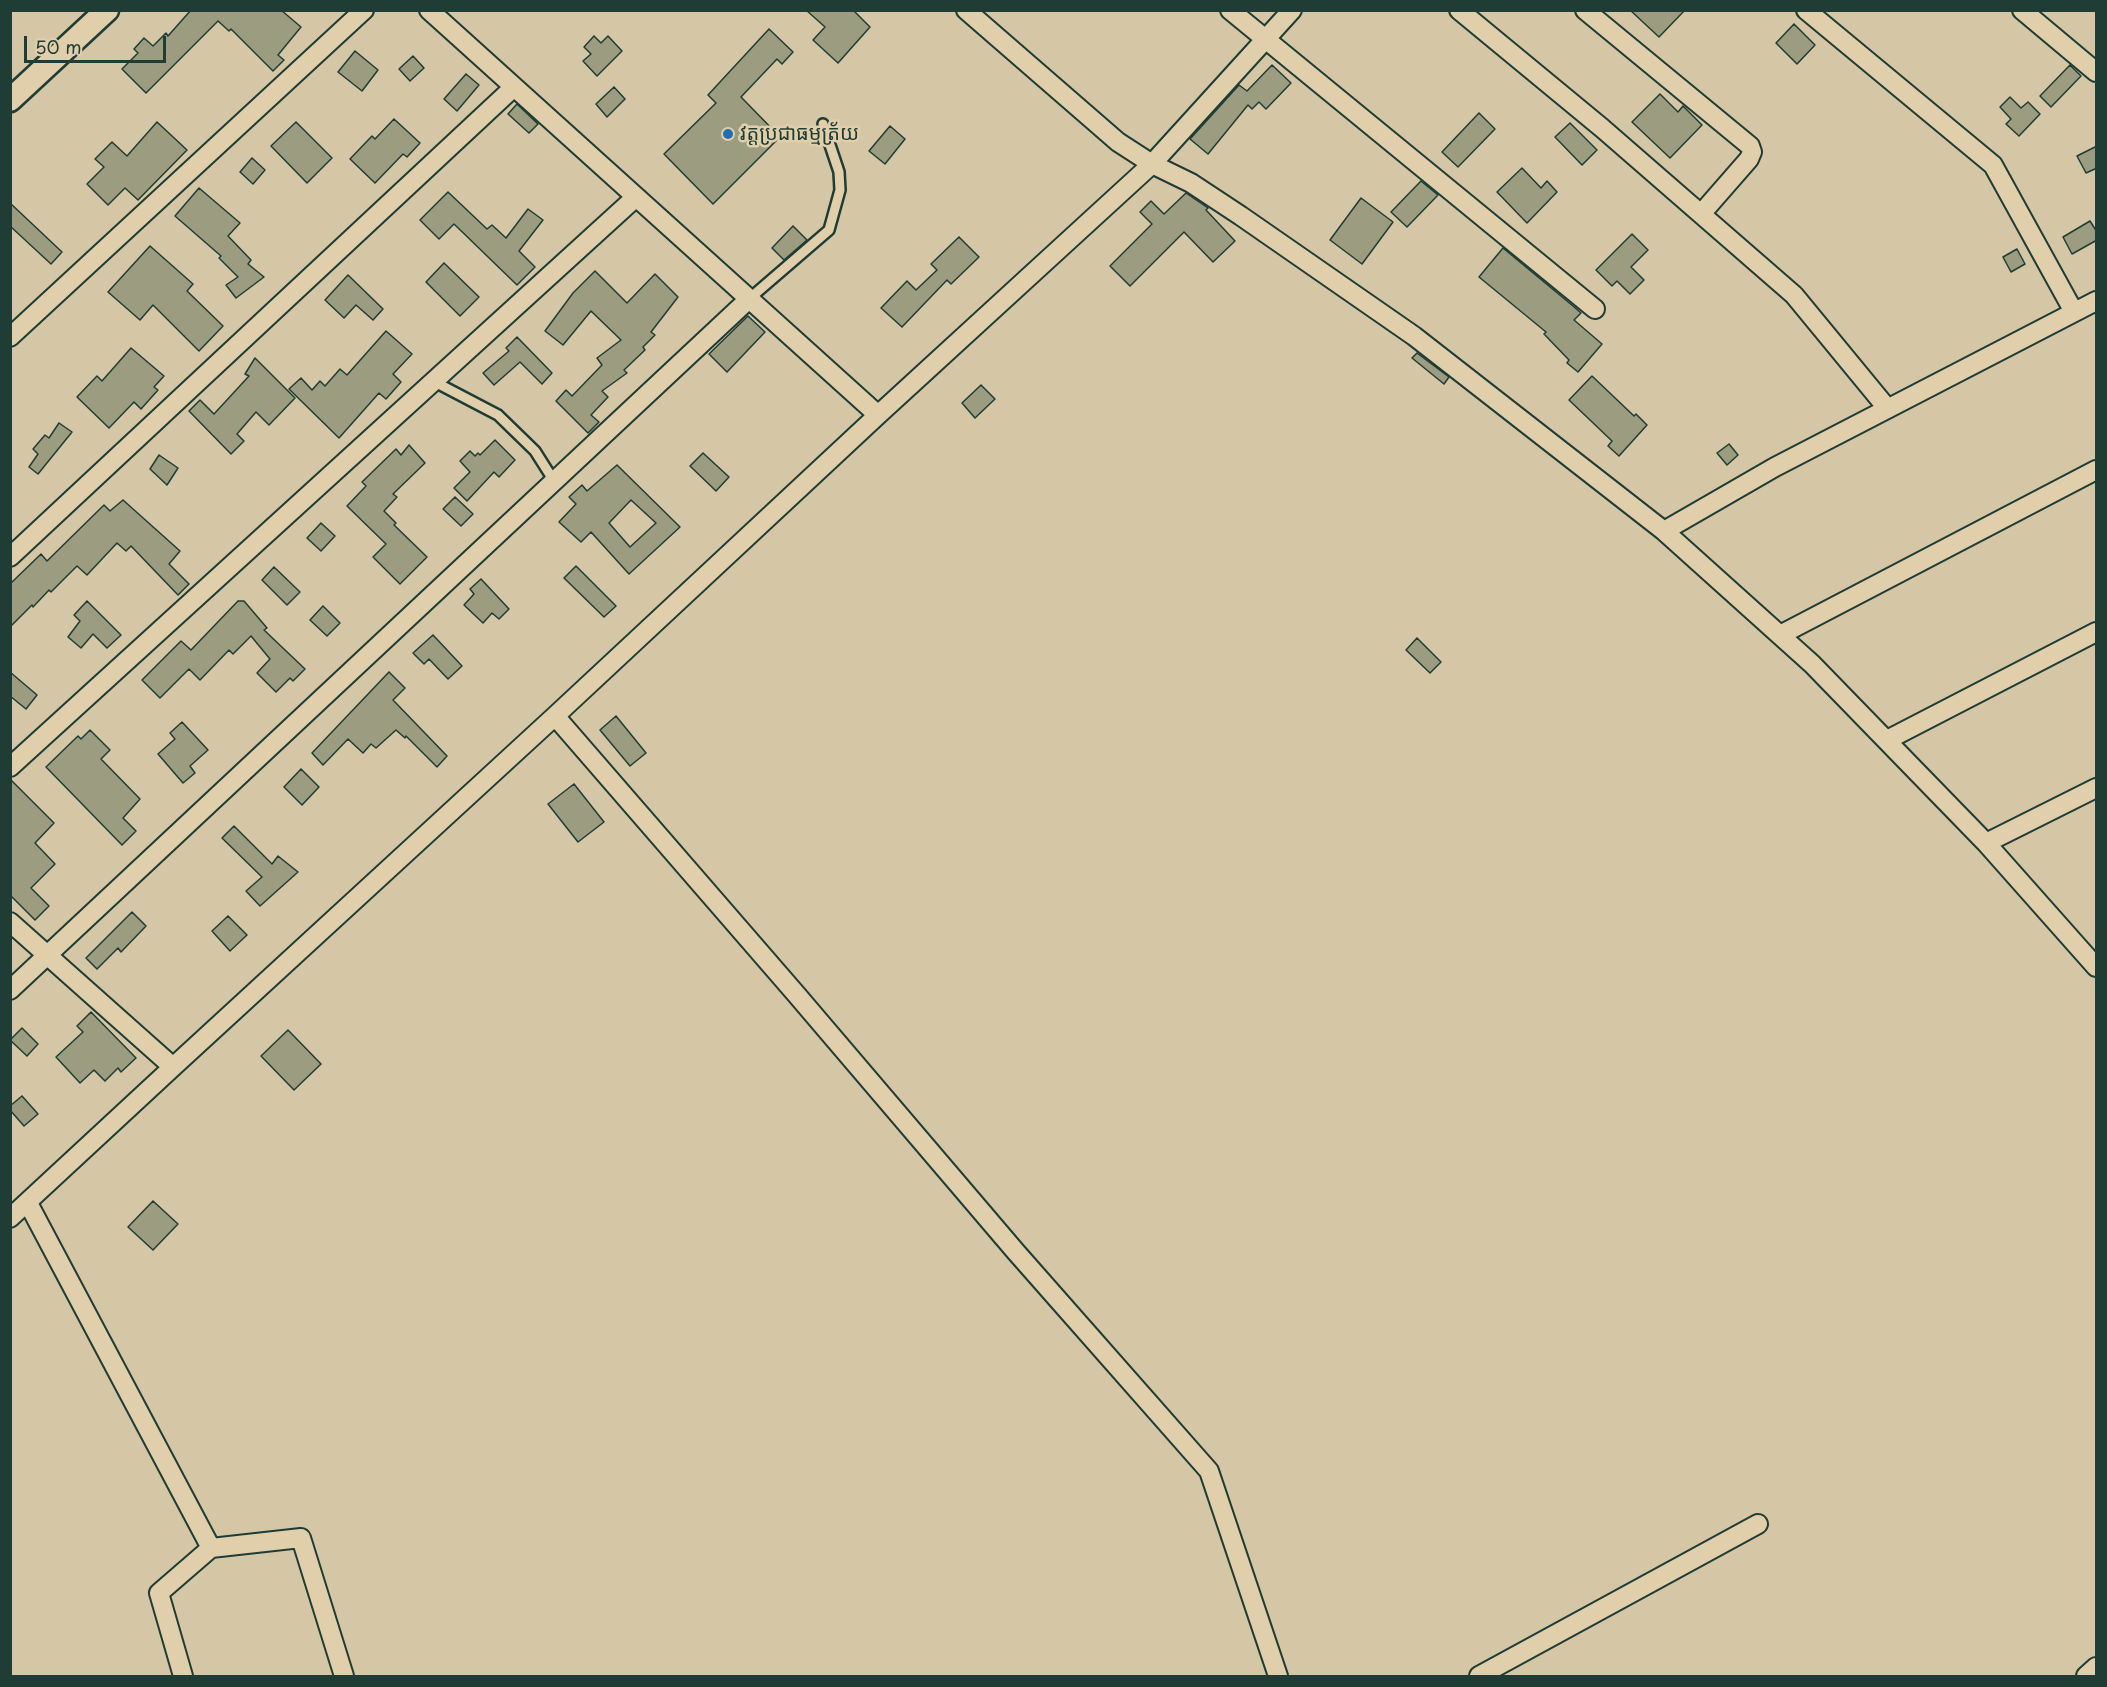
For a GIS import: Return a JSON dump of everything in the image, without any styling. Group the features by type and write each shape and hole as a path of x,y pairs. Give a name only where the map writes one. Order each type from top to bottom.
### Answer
{"street":[{"path":"10,100 107,10"},
{"path":"10,337 364,10"},
{"path":"429,10 878,415"},
{"path":"966,10 1118,142 1152,164 1191,183 1414,336 1664,531 1780,635 1887,740 2090,947 2097,967"},
{"path":"1230,10 1595,309"},
{"path":"10,1218 1152,164 1292,10"},
{"path":"1459,10 1539,74 1794,296 1887,408"},
{"path":"1585,10 1750,147 1752,152 1749,159 1701,214"},
{"path":"1806,10 1993,165 2074,312"},
{"path":"2022,10 2097,72"},
{"path":"10,557 514,87"},
{"path":"10,767 636,196"},
{"path":"10,990 749,299"},
{"path":"1664,531 1775,467 2097,301"},
{"path":"1780,635 2097,470"},
{"path":"1887,740 2097,632"},
{"path":"555,716 1016,1252 1209,1471 1278,1677"},
{"path":"1986,843 2097,788"},
{"path":"10,922 172,1067"},
{"path":"28,1203 211,1548"},
{"path":"1479,1677 1758,1524"},
{"path":"183,1677 159,1593 211,1548 301,1538 344,1677"},
{"path":"2086,1677 2097,1667"}],"lane":[{"path":"749,299 829,230 840,190 839,172 823,124"},
{"path":"433,381 498,416 535,451 554,481"}],"building":[{"path":"191,10 281,10 301,27 278,55 284,60 273,71 231,29 229,31 218,21 146,93 122,69 138,53 134,49 144,38 153,46 166,33 168,36"},
{"path":"806,10 853,10 870,27 838,63 813,40 825,27"},
{"path":"1630,10 1685,10 1659,37"},
{"path":"1794,24 1815,45 1797,64 1776,43"},
{"path":"769,29 793,52 782,64 777,59 741,97 780,137 713,204 664,154 716,103 708,95"},
{"path":"594,36 601,43 608,36 622,51 597,76 583,61 591,54 584,47"},
{"path":"355,51 378,70 362,91 338,72"},
{"path":"413,56 424,68 410,81 399,69"},
{"path":"1272,65 1291,83 1266,109 1259,102 1252,109 1248,105 1208,154 1190,139 1239,85 1247,91"},
{"path":"2070,65 2081,76 2051,107 2040,96"},
{"path":"466,74 479,85 457,111 444,99"},
{"path":"614,87 625,99 607,117 596,104"},
{"path":"1660,94 1678,112 1683,106 1702,125 1670,158 1632,122"},
{"path":"2010,97 2021,108 2028,102 2040,114 2019,136 2006,124 2011,119 2000,107"},
{"path":"517,104 538,124 529,133 508,114"},
{"path":"1479,113 1495,129 1458,167 1442,152"},
{"path":"394,119 420,143 407,157 403,154 375,183 350,159 372,136 375,139"},
{"path":"157,122 187,150 138,200 125,188 108,205 87,184 104,167 95,159 112,142 127,156"},
{"path":"296,122 332,158 307,183 271,146"},
{"path":"1570,123 1597,150 1582,165 1555,137"},
{"path":"890,126 905,139 885,164 869,151"},
{"path":"2097,146 2097,168 2086,173 2077,156"},
{"path":"252,158 265,170 253,184 240,172"},
{"path":"1522,168 1541,188 1547,181 1557,192 1527,223 1497,192"},
{"path":"1421,181 1438,195 1407,227 1391,212"},
{"path":"199,188 240,223 228,236 251,260 248,264 264,277 236,298 226,285 238,277 219,258 221,256 175,216"},
{"path":"448,192 487,229 492,225 506,238 528,209 543,220 519,251 535,267 517,285 454,224 439,239 420,220"},
{"path":"1186,193 1208,208 1206,210 1235,241 1213,262 1184,232 1130,286 1110,266 1152,224 1140,212 1151,201 1164,214"},
{"path":"1361,198 1393,222 1362,264 1330,240"},
{"path":"10,203 62,252 51,264 10,226"},
{"path":"2090,221 2097,232 2097,240 2072,254 2063,237"},
{"path":"793,226 807,240 784,260 772,248"},
{"path":"1632,234 1648,250 1631,267 1644,280 1630,294 1617,281 1612,286 1596,270"},
{"path":"959,237 979,257 951,284 947,280 902,327 881,308 907,281 916,290 937,270 931,264"},
{"path":"150,246 193,284 187,291 223,326 199,351 153,305 140,320 108,292"},
{"path":"1503,248 1581,313 1574,320 1602,344 1578,372 1567,363 1569,360 1544,334 1546,332 1479,277"},
{"path":"2017,249 2025,264 2011,272 2003,257"},
{"path":"444,263 479,297 460,316 426,282"},
{"path":"595,271 627,303 655,274 678,297 651,332 655,335 643,347 645,350 624,370 627,373 602,391 608,397 591,415 599,422 588,433 556,401 566,390 572,396 602,365 597,358 621,340 591,311 563,345 545,331 573,293"},
{"path":"348,275 383,309 373,320 356,305 344,318 325,300"},
{"path":"748,316 765,332 727,372 709,354"},
{"path":"386,331 412,354 393,374 401,382 386,399 379,393 339,438 289,389 301,378 312,390 320,381 325,386 340,369 347,375"},
{"path":"517,337 552,373 542,384 520,362 494,385 483,373 509,351 506,348"},
{"path":"131,348 164,376 154,387 158,390 141,409 134,402 109,428 77,397 97,376 102,381"},
{"path":"1417,353 1449,377 1444,384 1412,358"},
{"path":"255,358 295,398 269,425 256,412 237,434 244,441 231,454 189,411 200,400 214,414 249,376 245,374"},
{"path":"1592,376 1634,416 1636,414 1647,425 1619,456 1608,446 1612,441 1569,400"},
{"path":"981,385 995,399 975,418 962,403"},
{"path":"59,423 72,432 38,474 29,467 38,454 33,449 45,435 49,438"},
{"path":"495,440 515,460 499,477 494,472 467,501 454,488 470,472 460,461 470,451 475,456 478,453 480,455"},
{"path":"1729,444 1738,455 1727,465 1717,453"},
{"path":"409,445 425,463 393,494 397,497 384,511 396,523 394,525 427,557 400,584 373,557 386,544 347,506 366,486 362,482 396,449 401,455"},
{"path":"703,453 729,477 716,491 690,466"},
{"path":"159,455 178,468 167,485 150,469"},
{"path":"617,465 680,527 629,574 591,532 581,542 559,522 576,504 569,497 582,485 587,491","holes":["631,500 656,523 630,547 609,523"]},
{"path":"455,497 473,514 461,526 443,509"},
{"path":"123,500 180,551 169,564 189,584 178,595 131,546 126,551 117,543 87,575 77,566 10,627 10,584 41,554 47,561 104,505 110,511"},
{"path":"321,523 335,536 321,551 307,538"},
{"path":"576,566 616,606 604,617 564,578"},
{"path":"274,567 300,592 287,605 262,580"},
{"path":"481,579 509,609 499,619 492,613 483,623 464,605 474,594 470,589"},
{"path":"87,601 121,635 107,648 93,634 81,648 68,637 80,621 74,615"},
{"path":"238,601 244,601 267,628 264,630 305,669 293,681 290,678 276,692 257,673 270,659 251,636 233,654 229,650 200,680 189,669 160,698 142,680 181,641 191,650"},
{"path":"323,606 340,623 327,636 310,620"},
{"path":"433,635 462,666 448,679 429,659 424,664 413,653"},
{"path":"1417,638 1441,662 1430,673 1406,650"},
{"path":"10,672 37,695 26,709 10,696"},
{"path":"389,672 405,688 393,700 447,756 437,767 406,736 405,738 396,730 376,748 371,744 363,753 348,739 323,765 312,753"},
{"path":"616,716 646,753 630,766 600,730"},
{"path":"182,722 208,750 190,766 195,773 183,783 158,754 175,739 170,733"},
{"path":"90,730 110,750 101,759 140,799 123,818 136,831 122,845 46,767 78,736 81,739"},
{"path":"301,769 319,787 302,805 284,787"},
{"path":"10,779 54,823 35,843 55,864 31,888 49,906 35,920 10,895"},
{"path":"574,784 604,822 578,842 548,804"},
{"path":"234,826 272,864 278,856 298,872 260,906 246,891 262,877 222,838"},
{"path":"132,912 146,926 121,952 118,948 97,969 86,958"},
{"path":"228,916 247,935 230,951 212,931"},
{"path":"91,1012 136,1058 121,1072 118,1068 105,1081 94,1070 80,1083 56,1057 83,1032 77,1026"},
{"path":"22,1028 38,1044 27,1056 10,1040"},
{"path":"288,1030 321,1064 294,1090 261,1056"},
{"path":"22,1096 38,1114 24,1126 10,1110 10,1106"},
{"path":"153,1201 178,1224 153,1250 128,1227"}],"place":[{"name":"វត្តប្រជាធម្មត្រ័យ","path":"728,134"}]}
